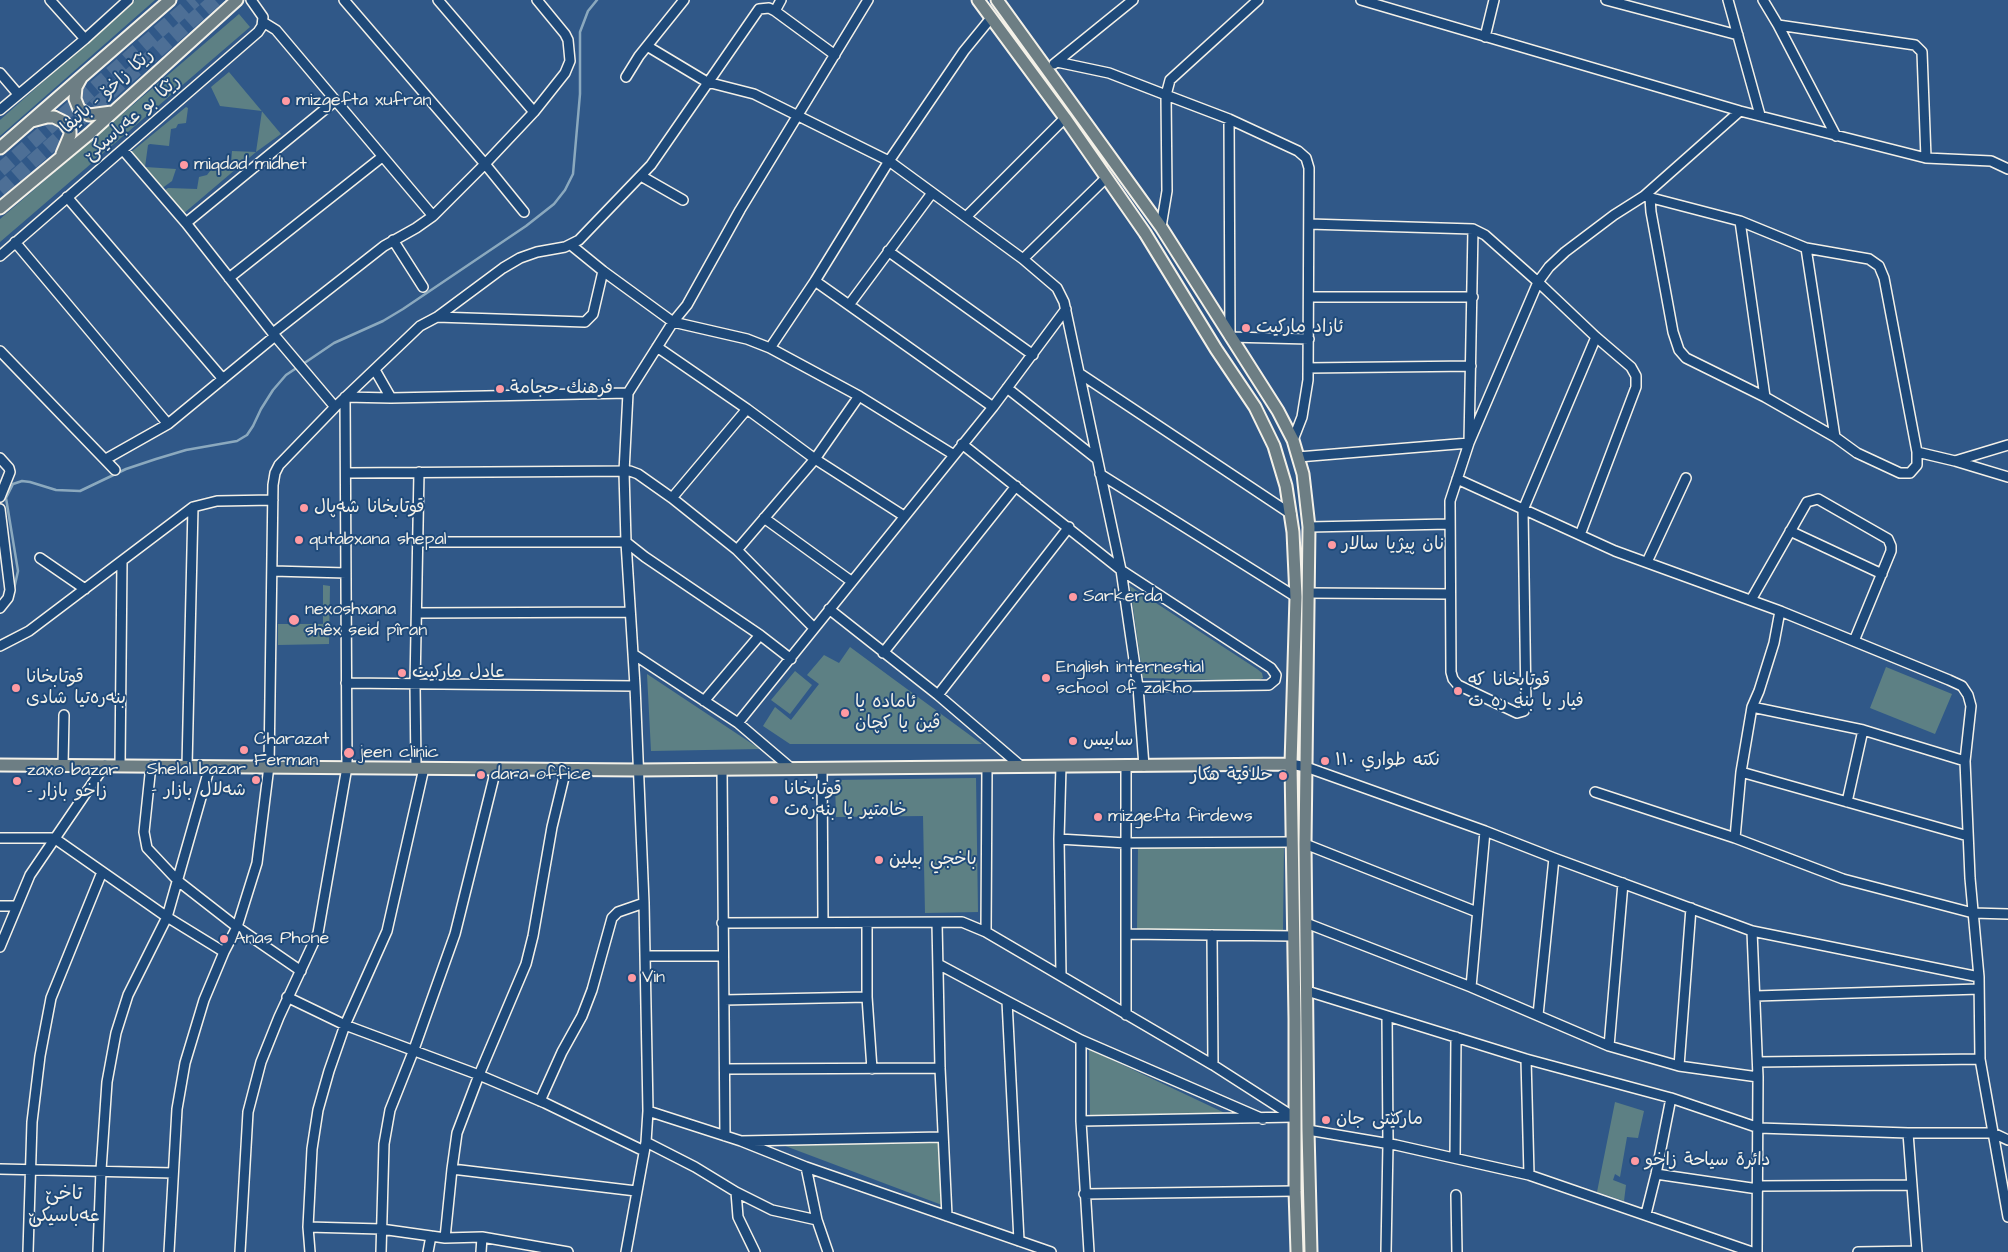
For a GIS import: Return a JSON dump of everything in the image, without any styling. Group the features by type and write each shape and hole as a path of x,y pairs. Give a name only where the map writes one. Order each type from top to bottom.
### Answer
{"main road":[{"name":"رێکا زاخۆ - باتیفا","path":"0,208 113,112 237,0"},
{"path":"978,0 1065,118 1125,205 1262,420 1279,459 1286,486 1291,514 1296,597 1291,764 1297,1252"},
{"path":"999,1 1053,66 1161,227 1278,411 1293,440 1298,457 1306,492 1309,527 1305,844 1308,991 1308,1167 1311,1252"},
{"path":"0,148 167,2"},
{"path":"82,76 76,87 75,99 79,109 89,115 113,112"},
{"path":"28,122 47,117 54,117 64,122 70,131 70,135 60,158"},
{"path":"1125,205 1137,193"},
{"path":"0,765 638,770 1291,764"},
{"path":"1295,1166 1302,1171 1308,1167"},
{"path":"1295,1188 1298,1182 1304,1181 1309,1186"}],"street":[{"path":"50,0 85,39"},
{"path":"0,110 85,39 128,0"},
{"path":"251,0 262,14 263,22 276,30 433,216"},
{"path":"344,0 486,164 524,212"},
{"path":"438,0 534,112"},
{"path":"106,459 168,424 274,335 393,240 416,228 433,216 486,164 534,112 564,73 571,54 566,34 537,0"},
{"path":"626,77 647,46 684,0"},
{"path":"775,11 781,0"},
{"path":"626,1252 645,1147 648,1111 644,903 624,472 628,393 673,322 687,305 740,210 868,0"},
{"path":"1053,66 1133,0"},
{"path":"1161,227 1167,191 1166,95 1170,80 1258,0"},
{"path":"1361,0 1740,111 1926,158 1991,161 2008,169"},
{"path":"1485,36 1494,0"},
{"path":"1606,0 1738,35"},
{"path":"1728,0 1760,115"},
{"path":"1763,0 1836,136"},
{"path":"169,1252 177,1109 185,1063 204,1000 224,952 237,927 257,863 269,766 273,500 274,478 279,465 411,333 437,317 502,268 520,258 537,252 571,245 579,240 641,176 668,143 707,82 755,13 764,8 775,11 834,55"},
{"path":"770,348 815,281 889,161 964,51 991,18"},
{"name":"رێكا بو عه‌باسيكێ","path":"0,256 258,32 263,22"},
{"path":"1778,25 1915,45 1922,52 1926,158"},
{"path":"647,46 707,82 754,94 889,161 1023,260 1057,288 1066,310 1121,570 1138,687 1144,766"},
{"path":"1053,66 1109,73 1229,119 1304,155 1309,168 1310,297 1308,368 1305,405 1293,440"},
{"path":"0,73 18,94"},
{"path":"186,223 335,101"},
{"path":"1596,337 1523,510 1526,705 1522,713 1514,712 1462,686 1453,679 1451,672 1450,501 1469,443 1538,282 1549,267 1565,252 1614,214 1647,197 1740,111"},
{"path":"966,217 1065,118"},
{"path":"1229,119 1230,337 1309,339"},
{"path":"123,150 186,223 274,335 335,407"},
{"path":"229,278 382,157"},
{"path":"641,176 683,200"},
{"path":"1023,260 1106,178"},
{"path":"849,305 932,193"},
{"path":"67,197 223,379"},
{"path":"1647,197 1740,221 1806,248 1869,259 1879,266 1884,278 1917,452 1917,465 1910,473 1900,473 1857,453 1835,437 1765,397 1686,358 1679,350 1673,332 1647,197"},
{"path":"1740,221 1765,397"},
{"path":"1309,224 1472,229 1485,235 1631,367 1637,382 1580,535"},
{"path":"1469,443 1473,296 1472,229"},
{"path":"393,240 423,287"},
{"path":"15,242 168,424"},
{"path":"571,245 673,322 747,339 770,348 859,396 954,455"},
{"path":"1806,248 1835,437"},
{"path":"888,251 1033,355"},
{"path":"437,317 585,322 592,314 603,271"},
{"path":"815,281 993,407"},
{"path":"1310,297 1473,296"},
{"path":"738,723 993,407 1066,310"},
{"path":"657,348 747,409 815,459 904,516"},
{"path":"0,351 115,470"},
{"path":"1308,368 1471,366"},
{"path":"375,370 391,398"},
{"path":"1079,373 1291,514"},
{"path":"1007,388 1097,459"},
{"path":"345,397 391,398 628,393"},
{"path":"737,550 815,459 859,396"},
{"path":"240,1252 248,1112 261,1062 287,997 318,933 347,767 347,473 345,397"},
{"path":"672,498 747,409"},
{"path":"1298,457 1469,443"},
{"path":"962,444 1121,570 1272,668 1276,675 1275,680 1268,685 1138,687"},
{"path":"1955,461 2008,445"},
{"path":"1917,452 1955,461 2008,478"},
{"path":"0,458 9,468 10,472 0,497"},
{"path":"347,473 630,471 638,474 672,498 737,550 814,628"},
{"path":"310,1252 308,1227 312,1148 318,1110 345,1025 387,931 420,768 415,685 419,472"},
{"path":"1100,474 1296,597"},
{"path":"1647,562 1686,478"},
{"path":"1457,479 1616,551 1780,611 1962,686 1968,695 1971,706 1965,761 1968,836 1979,977 1980,1059 2008,1217"},
{"path":"883,653 1016,486"},
{"path":"1750,600 1807,502 1818,499 1888,539 1892,552 1854,640"},
{"path":"0,646 29,631 193,507 217,501 273,500"},
{"path":"187,766 193,507"},
{"path":"0,509 10,590 8,598 0,608"},
{"path":"764,518 851,581"},
{"path":"1309,527 1450,524"},
{"path":"938,695 1069,527"},
{"path":"1790,531 1882,574"},
{"path":"417,542 626,542 645,558 791,659"},
{"path":"40,558 85,589"},
{"path":"120,765 122,560"},
{"path":"273,571 346,573"},
{"path":"1309,593 1450,594"},
{"path":"829,609 938,695 1022,767"},
{"path":"1735,838 1741,772 1752,707 1774,644 1780,611"},
{"path":"417,613 630,612"},
{"path":"704,701 760,636"},
{"path":"633,654 738,723 792,769"},
{"path":"346,683 635,686"},
{"path":"1752,707 1863,730 1965,761"},
{"path":"63,765 64,715"},
{"path":"1847,802 1863,730"},
{"path":"1291,764 1306,767 1485,831 1752,931 1979,977"},
{"path":"0,947 30,875 106,765"},
{"path":"151,765 144,832 147,848 178,881 237,927 301,971"},
{"path":"98,1252 100,1170 107,1082 116,1033 128,995 167,917 210,766"},
{"path":"1061,766 1059,839 1061,975"},
{"path":"1126,766 1126,1015"},
{"path":"986,932 987,767"},
{"path":"822,768 823,922"},
{"path":"381,1252 384,1144 390,1110 455,934 496,769"},
{"path":"445,1238 457,1133 528,954 533,936 552,827 566,769"},
{"path":"722,769 725,1136"},
{"path":"1741,772 1968,836"},
{"path":"1594,792 1735,838 1843,879 1973,913 2008,914"},
{"path":"1471,987 1485,831"},
{"path":"0,838 54,838 167,917 224,952"},
{"path":"1059,839 1126,843 1292,842"},
{"path":"1305,844 1477,912"},
{"path":"1538,1015 1554,858"},
{"path":"28,1252 32,1122 40,1056 51,998 102,872"},
{"path":"1609,1046 1623,883"},
{"path":"540,1101 562,1052 582,1016 592,990 612,918 618,912 644,903"},
{"path":"0,906 16,906"},
{"path":"1679,1066 1691,908"},
{"path":"722,923 962,922 986,932 1061,975 1212,1065 1294,1117"},
{"path":"867,923 867,997 872,1069"},
{"path":"937,923 942,1137 947,1216"},
{"path":"1306,923 1471,987 1609,1046 1679,1066 1758,1077"},
{"path":"1752,931 1758,1062 1757,1252"},
{"path":"1127,934 1294,936"},
{"path":"1212,935 1212,1065"},
{"path":"645,956 723,956"},
{"path":"938,964 1081,1040 1263,1118"},
{"path":"1756,996 1979,989"},
{"path":"1308,991 1526,1059 1671,1098 1759,1128 1908,1133 1993,1133 2008,1140"},
{"path":"287,997 345,1025 413,1052 479,1075 695,1167 736,1192 772,1210 817,1220"},
{"path":"724,1000 867,997"},
{"path":"1007,1001 1019,1241"},
{"path":"1386,1016 1388,1144 1386,1252"},
{"path":"1455,1158 1456,1037"},
{"path":"1081,1040 1081,1122 1084,1194 1090,1252"},
{"path":"1526,1059 1529,1174"},
{"path":"1758,1062 1980,1059"},
{"path":"725,1069 940,1068"},
{"path":"1646,1214 1671,1098"},
{"path":"648,1111 740,1141 806,1167 1051,1252"},
{"path":"1081,1122 1294,1117"},
{"path":"1308,1130 1388,1144 1529,1174 1752,1252"},
{"path":"1858,1252 1918,1251 1908,1133"},
{"path":"740,1141 942,1137"},
{"path":"806,1167 817,1220 828,1252"},
{"path":"0,1169 174,1173"},
{"path":"452,1169 636,1191"},
{"path":"1656,1174 1758,1188 1912,1185"},
{"path":"1084,1194 1295,1188"},
{"path":"736,1192 738,1217 755,1252"},
{"path":"1456,1195 1457,1252"},
{"path":"308,1227 381,1229 445,1238 482,1237 552,1251 568,1252"},
{"path":"428,1252 431,1236"},
{"path":"481,1252 482,1237"}],"green space":[{"path":"135,0 155,0 0,136 0,120"},
{"path":"239,14 250,27 0,242 0,219"},
{"path":"229,72 262,111 220,106 211,87"},
{"path":"186,107 188,108 186,123 178,124 176,128 171,129 169,146 148,145 145,167 176,169 172,181 161,189 130,153"},
{"path":"262,111 281,134 256,152"},
{"path":"232,151 256,152 183,214 164,191 168,188 197,189 199,177 207,175 214,166 231,164"},
{"path":"323,585 330,586 329,644 278,645 278,624 323,624"},
{"path":"1130,586 1257,669 1262,673 1263,678 1256,681 1143,678"},
{"path":"850,647 982,744 790,744 763,726 775,707 791,720 819,684 807,675 824,655 839,663"},
{"path":"1886,667 1952,694 1935,734 1870,708"},
{"path":"795,671 812,685 790,714 771,700"},
{"path":"647,674 760,749 651,751"},
{"path":"976,778 978,912 925,913 923,816 836,817 835,780"},
{"path":"1284,846 1283,930 1137,930 1138,847"},
{"path":"1089,1049 1227,1114 1090,1115"},
{"path":"1615,1102 1644,1111 1638,1138 1627,1137 1620,1177 1615,1174 1613,1180 1626,1185 1624,1201 1597,1192"},
{"path":"940,1143 942,1205 780,1144"}],"waterway":[{"path":"303,364 334,343 383,321 403,309 526,226 554,204 565,190 573,174 580,94 580,32 588,11 597,0"},
{"path":"14,589 18,571 6,498 13,484 22,481 56,490 80,491 126,469 156,459 186,450 237,441 247,435 273,390 286,375 298,367"}],"tunnel":[{"path":"0,170 195,0"},
{"path":"0,190 215,0"}],"place":[{"name":"mizgefta xufran","path":"286,101"},
{"name":"miqdad midhet","path":"184,165"},
{"name":"ئازاد ماركيت","path":"1246,328"},
{"name":"فرهنك حجامة","path":"500,389"},
{"name":"قوتابخانا شەپال","path":"304,508"},
{"name":"qutabxana shepal","path":"299,540"},
{"name":"نان پيژيا سالار","path":"1332,545"},
{"name":"Sarkerda","path":"1073,597"},
{"name":"nexoshxana shêx seid pîran","path":"294,620"},
{"name":"عادل ماركيت","path":"402,673"},
{"name":"English internestial school of zakho","path":"1046,678"},
{"name":"قوتابخانا بنەرەتیا شادی","path":"16,688"},
{"name":"قوتابخانا كه فيار يا بنه ره ت","path":"1458,691"},
{"name":"ئاماده یا ڤین یا کچان","path":"845,713"},
{"name":"سابيس","path":"1073,741"},
{"name":"Charazat Ferman","path":"244,750"},
{"name":"jeen clinic","path":"349,753"},
{"name":"نكته طواري ١١٠","path":"1325,761"},
{"name":"dara office","path":"481,775"},
{"name":"حلاقية هكار","path":"1283,776"},
{"name":"Shelal bazar - شەلال بازار","path":"256,780"},
{"name":"zaxo bazar - زاخو بازار","path":"17,781"},
{"name":"قوتابخانا خامتیر یا بنەرەت","path":"774,800"},
{"name":"mizgefta firdews","path":"1098,817"},
{"name":"باخجي بيلين","path":"879,860"},
{"name":"Anas Phone","path":"224,939"},
{"name":"Vin","path":"632,978"},
{"name":"مارکێتی جان","path":"1326,1120"},
{"name":"دائرة سياحة زاخو","path":"1635,1161"}],"district":[{"name":"تاخێ عه‌باسيكێ","path":"64,1206"}]}
